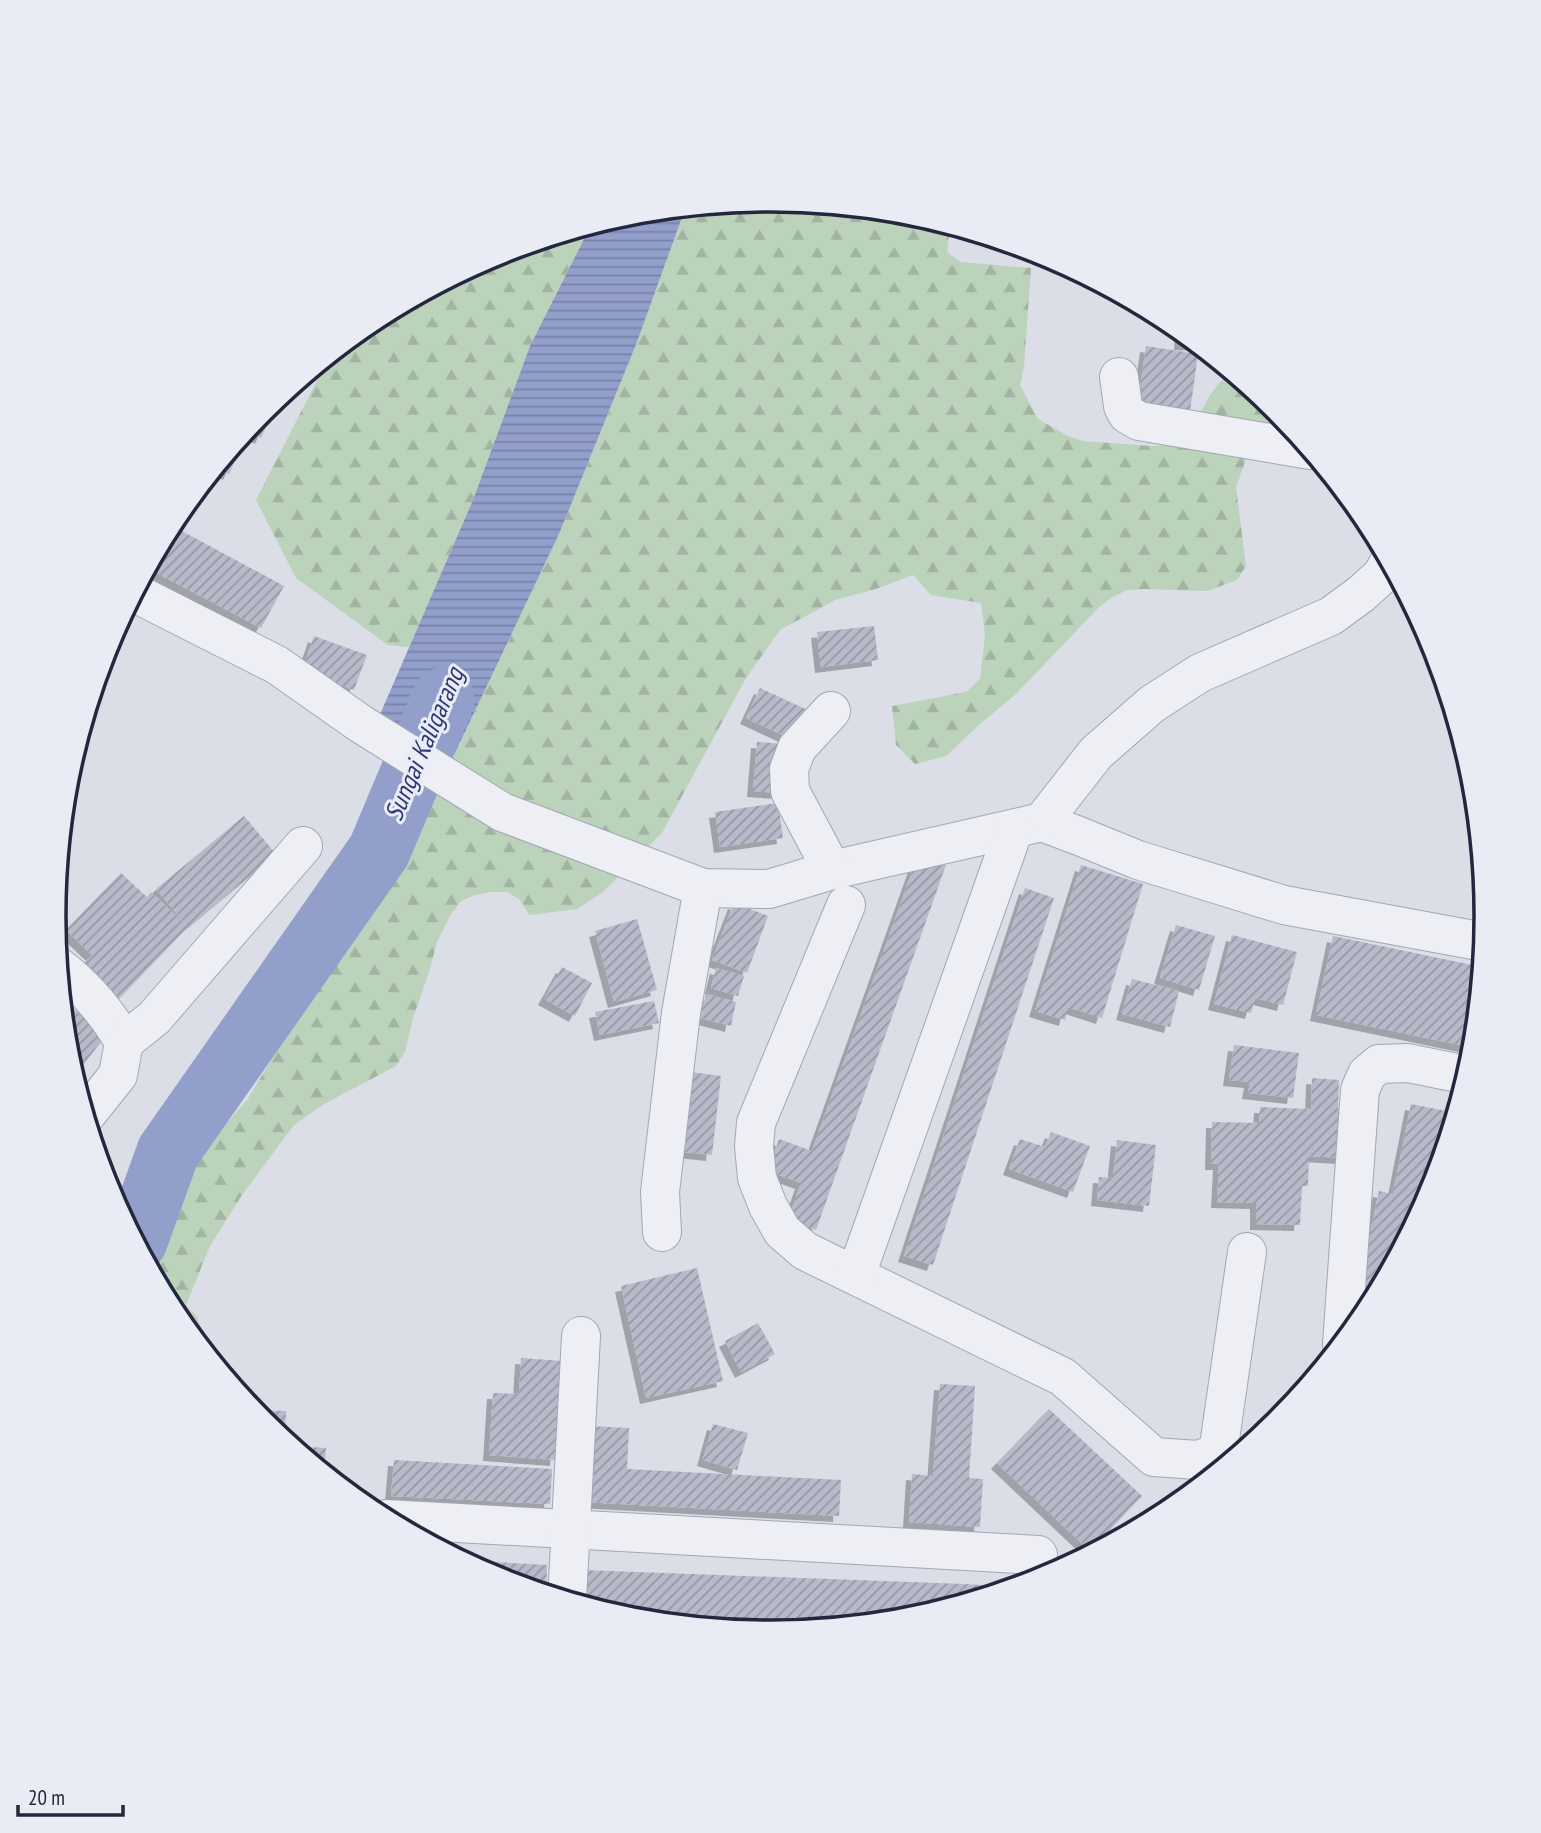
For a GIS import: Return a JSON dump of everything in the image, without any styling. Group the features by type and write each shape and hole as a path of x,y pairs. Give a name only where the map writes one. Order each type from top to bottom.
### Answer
{"street":[{"path":"1119,377 1123,406 1128,414 1139,421 1296,448"},
{"path":"856,1275 1028,826 1096,753 1152,704 1200,673 1331,616 1362,594 1384,572"},
{"path":"143,597 277,665 361,724 502,812 703,888 769,889 832,870 1028,826 1284,905 1473,940"},
{"path":"831,711 797,748 789,769 790,791 832,870"},
{"path":"124,1042 154,1018 303,846"},
{"path":"662,1232 660,1192 681,1013 703,888"},
{"path":"846,905 757,1123 754,1146 757,1178 768,1206 782,1231 805,1251 1063,1377 1154,1457 1198,1460 1219,1453 1247,1252"},
{"path":"69,975 113,1023 124,1042 118,1076 93,1107"},
{"path":"1349,1318 1360,1090 1367,1074 1380,1064 1408,1063 1457,1073"},
{"path":"567,1590 582,1336"},
{"path":"409,1520 1038,1555"}],"green space":[{"path":"770,212 862,219 949,235 947,252 960,262 1031,268 1024,367 1020,385 1038,419 1068,436 1083,441 1151,446 1184,444 1210,395 1225,379 1280,431 1249,451 1236,487 1246,566 1237,580 1207,591 1127,590 1111,598 1098,608 1015,695 946,756 915,764 896,745 892,706 966,692 980,679 985,635 981,603 931,595 913,575 835,600 780,630 746,678 662,833 603,892 577,909 529,915 520,900 507,892 475,895 461,901 437,942 405,1052 396,1066 324,1104 294,1125 242,1195 210,1246 186,1305 197,1317 201,1330 155,1257 188,1177 204,1149 247,1100 394,858 427,789 454,755 559,534 637,342 681,219"},
{"path":"584,237 530,346 473,500 409,647 388,645 296,578 256,500 319,376 342,358 379,331 459,285 501,266"}],"water":[{"path":"681,219 637,342 559,534 454,755 378,719 473,500 530,346 584,239 633,226"}],"building":[{"path":"1146,346 1192,353 1198,357 1190,412 1138,404"},
{"path":"266,426 261,438 257,436"},
{"path":"237,457 229,474 225,472"},
{"path":"181,531 284,586 261,628 157,573"},
{"path":"874,626 878,660 821,667 817,632"},
{"path":"314,636 367,655 354,690 302,671"},
{"path":"760,688 812,712 798,742 746,718"},
{"path":"757,742 785,744 781,793 753,791"},
{"path":"778,803 783,838 720,847 715,812"},
{"path":"244,816 276,854 188,927 156,889"},
{"path":"918,855 946,865 816,1230 788,1220 801,1183 768,1171 779,1139 812,1151"},
{"path":"1081,865 1143,884 1102,1018 1068,1007 1065,1020 1035,1011"},
{"path":"121,873 147,897 151,892 188,927 115,1003 78,969 92,955 67,929"},
{"path":"1025,888 1054,898 933,1265 904,1256"},
{"path":"734,903 768,916 747,973 712,960"},
{"path":"637,919 657,990 614,1002 595,931"},
{"path":"1176,925 1215,936 1199,990 1160,978"},
{"path":"1232,935 1297,952 1283,1005 1255,998 1251,1013 1214,1004"},
{"path":"1333,936 1473,965 1462,1046 1316,1015"},
{"path":"562,967 592,983 575,1016 544,999"},
{"path":"716,968 744,976 738,996 711,988"},
{"path":"1132,979 1179,991 1170,1027 1122,1014"},
{"path":"706,994 736,1002 731,1026 700,1018"},
{"path":"654,1001 659,1023 600,1035 595,1012"},
{"path":"73,1009 107,1034 83,1066"},
{"path":"1234,1045 1299,1053 1293,1098 1248,1093 1250,1082 1229,1080"},
{"path":"684,1071 721,1076 712,1155 674,1151"},
{"path":"1312,1078 1339,1080 1338,1109 1345,1110 1343,1158 1309,1156 1308,1186 1302,1186 1300,1225 1256,1224 1256,1203 1217,1202 1219,1164 1211,1164 1212,1122 1259,1123 1260,1107 1311,1109"},
{"path":"1411,1104 1447,1111 1421,1186 1402,1228 1366,1292 1358,1290 1379,1191 1393,1194"},
{"path":"1051,1132 1090,1146 1073,1192 1009,1169 1020,1139 1045,1147"},
{"path":"1117,1140 1156,1145 1149,1206 1097,1200 1099,1177 1113,1178"},
{"path":"697,1268 723,1381 646,1398 621,1286"},
{"path":"758,1323 775,1354 741,1372 725,1341"},
{"path":"521,1358 563,1361 556,1460 489,1455 493,1393 519,1394"},
{"path":"940,1384 975,1386 969,1478 983,1479 980,1527 909,1522 912,1474 933,1476"},
{"path":"1049,1409 1142,1496 1105,1536 1085,1546 997,1463"},
{"path":"270,1411 286,1411 285,1426"},
{"path":"713,1424 748,1433 737,1470 703,1460"},
{"path":"589,1426 629,1428 627,1469 841,1480 839,1516 584,1502"},
{"path":"307,1447 326,1448 325,1461"},
{"path":"394,1460 552,1469 550,1504 391,1496"},
{"path":"489,1562 547,1565 546,1584"},
{"path":"583,1570 989,1585 908,1607 817,1619 724,1619 633,1607 582,1595"}],"waterway":[{"name":"Sungai Kaligarang","path":"140,1230 168,1152 379,851 443,699"}]}
